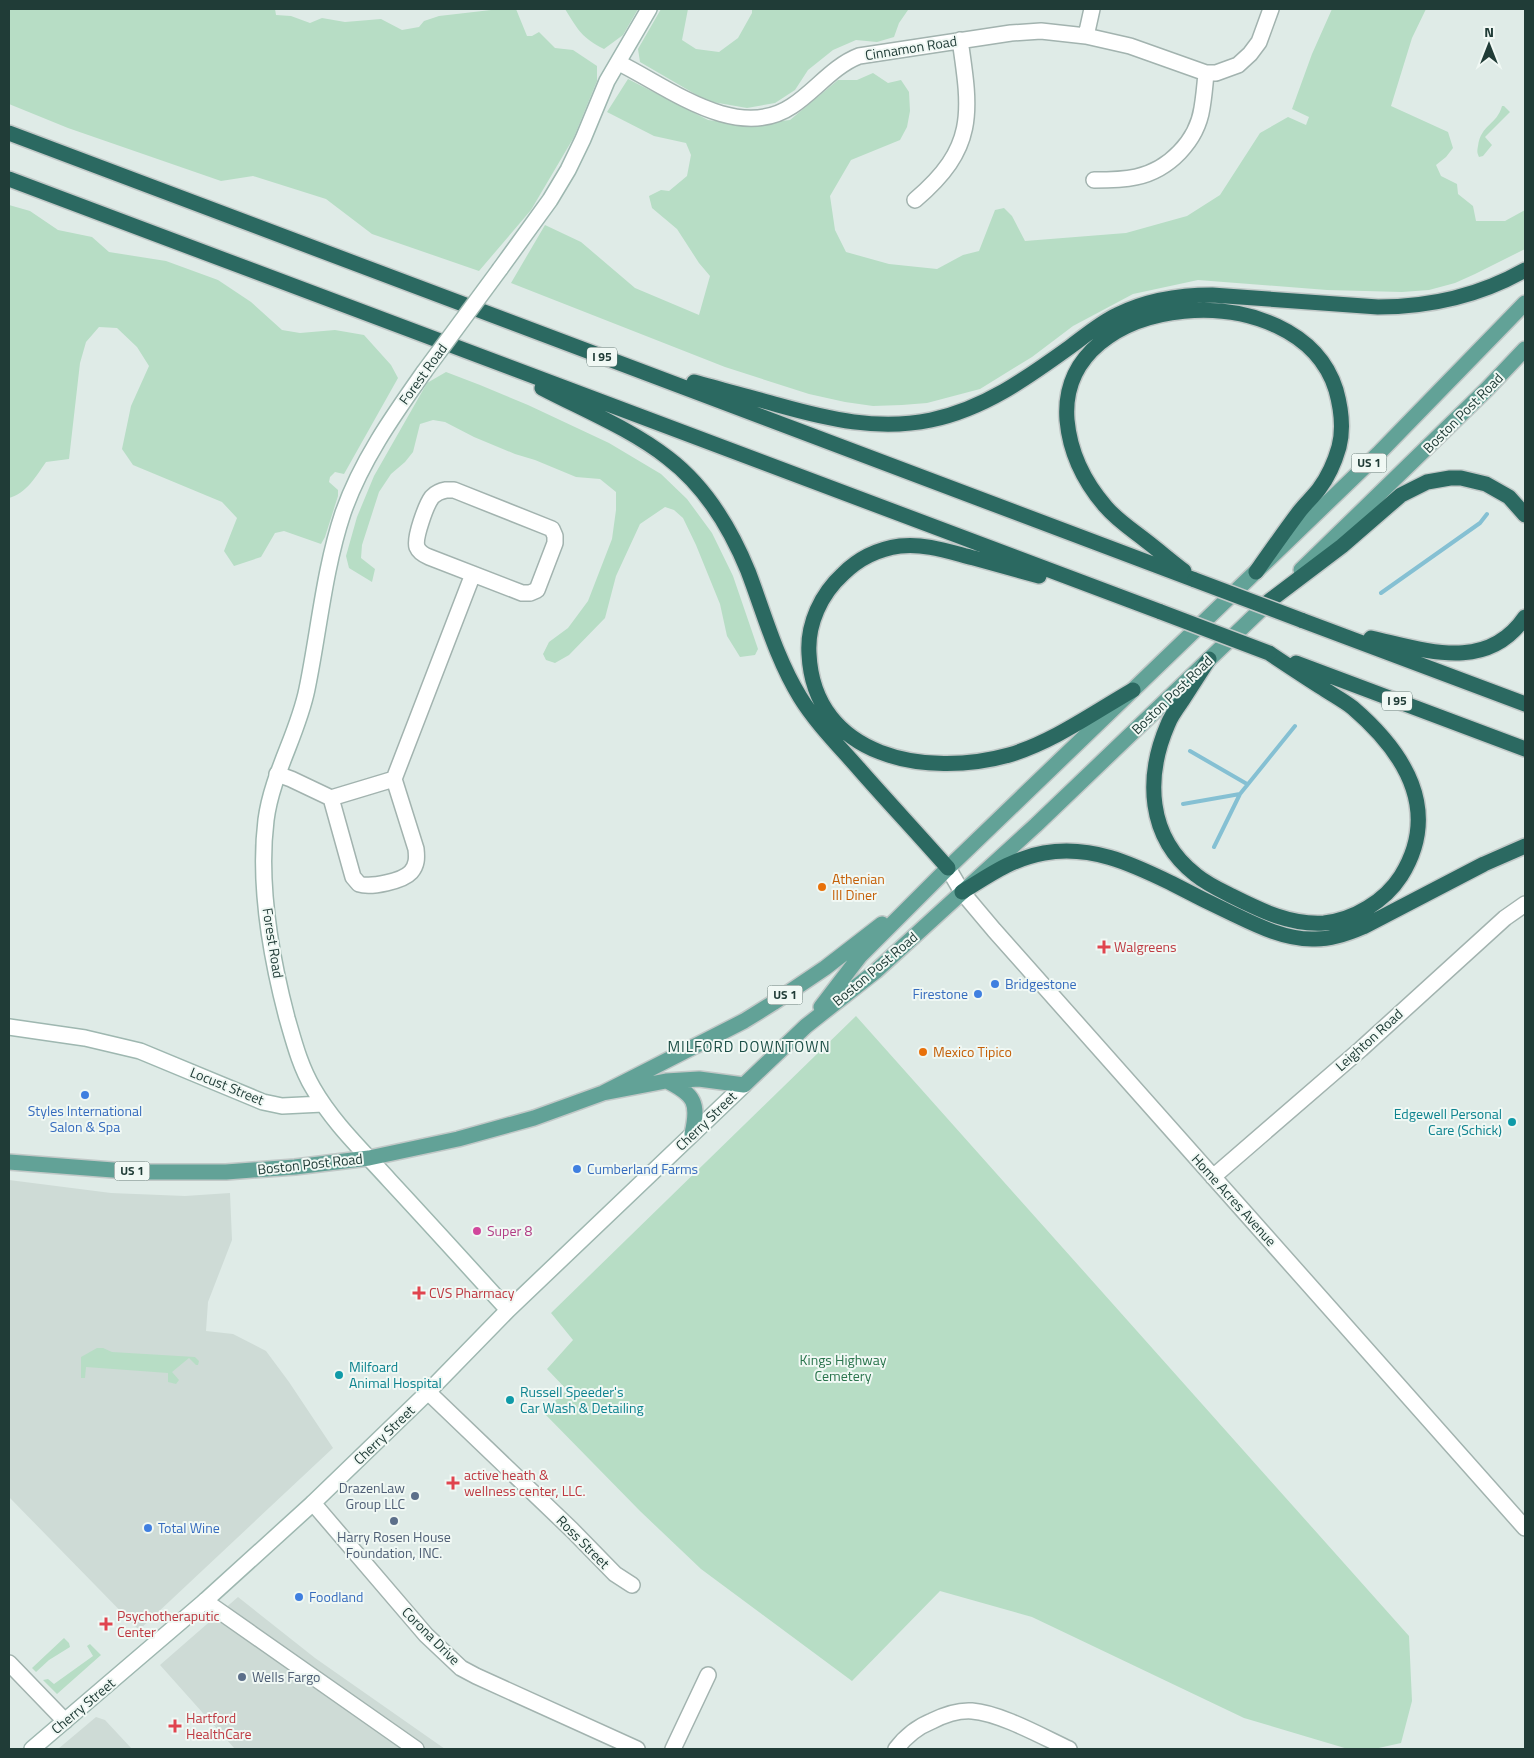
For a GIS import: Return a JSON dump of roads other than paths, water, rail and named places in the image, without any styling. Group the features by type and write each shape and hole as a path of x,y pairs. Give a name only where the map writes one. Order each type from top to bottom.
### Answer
{"highway":[{"name":"I 95","path":"9,133 1525,704"},
{"name":"I 95","path":"9,179 1525,749"},
{"path":"606,358 825,418 857,424 903,424 952,415 981,403 1023,380 1116,315 1166,298 1188,295 1212,295 1378,307 1404,307 1454,299 1501,282 1525,270"},
{"path":"1195,580 1118,519 1098,497 1082,471 1073,450 1068,430 1066,408 1069,390 1075,373 1085,358 1099,345 1114,334 1153,316 1192,310 1227,311 1265,320 1291,333 1313,351 1324,364 1332,378 1338,396 1341,410 1341,429 1339,446 1329,473 1256,572"},
{"path":"479,356 643,441 668,458 691,479 711,502 732,535 782,662 804,703 826,732 948,868"},
{"path":"1268,602 1342,546 1401,495 1427,482 1461,478 1486,484 1509,496 1525,515"},
{"path":"1125,599 942,550 909,546 889,548 869,555 848,568 825,594 819,604 812,626 808,650 809,663 819,697 831,718 847,734 881,753 906,761 925,764 970,763 997,758 1022,750 1049,738 1133,690"},
{"path":"1322,628 1436,652 1462,654 1487,649 1517,628 1525,617"},
{"path":"1209,659 1168,722 1156,758 1152,782 1155,809 1167,842 1179,859 1196,875 1253,907 1286,920 1326,923 1355,914 1369,907 1387,894 1396,883 1414,850 1418,816 1416,798 1410,779 1387,741 1351,707 1269,653"},
{"path":"962,892 1004,866 1020,859 1044,852 1074,850 1123,861 1257,925 1279,934 1313,940 1343,936 1484,864 1525,846"}],"main road":[{"name":"Boston Post Road","path":"806,1026 860,956 948,868 1392,441 1525,303"},
{"name":"Boston Post Road","path":"603,1093 666,1080 699,1079 744,1085 806,1026 876,971 1036,825 1475,401 1525,349"},
{"name":"Boston Post Road","path":"9,1162 139,1172 255,1170 369,1158 458,1139 534,1118 603,1093 744,1021 825,968 857,944 948,868"},
{"path":"666,1080 682,1088 691,1096 695,1103 696,1118 692,1134"}],"street":[{"name":"Forest Road","path":"323,1104 305,1073 294,1044 282,999 270,932 264,873 266,821 271,792 298,723 306,692 336,534 344,511 367,460 385,428 550,200 568,170 607,81 649,9"},
{"path":"1086,36 1092,9"},
{"path":"1094,180 1123,180 1138,177 1152,172 1174,159 1194,133 1200,118 1206,73 1224,71 1245,60 1259,42 1271,9"},
{"name":"Cinnamon Road","path":"618,62 707,110 732,116 758,118 781,113 840,66 860,56 960,40 1028,32 1041,31 1086,36 1130,46 1206,73"},
{"path":"915,200 930,188 944,170 957,152 963,135 968,102 960,40"},
{"path":"454,490 549,526 554,532 555,543 539,587 534,592 522,593 473,574 429,557 418,549 417,535 430,501 439,491 454,490"},
{"path":"331,798 353,877 359,884 375,885 409,874 417,860 416,849 394,780 473,574"},
{"path":"277,774 331,798 394,780"},
{"name":"Home Acres Avenue","path":"948,868 962,892 994,930 1525,1528"},
{"name":"Leighton Road","path":"1213,1177 1361,1048 1505,918 1525,904"},
{"name":"Locust Street","path":"9,1027 70,1035 125,1047 155,1057 263,1102 282,1106 323,1104"},
{"name":"Cherry Street","path":"32,1749 205,1601 313,1503 428,1392 508,1310 744,1085"},
{"path":"323,1104 342,1128 508,1310"},
{"name":"Ross Street","path":"428,1392 616,1574 632,1585"},
{"name":"Corona Drive","path":"313,1503 426,1636 461,1668 637,1749"},
{"path":"205,1601 416,1749"},
{"path":"9,1663 65,1722"},
{"path":"673,1749 708,1675"},
{"path":"896,1749 908,1736 926,1723 947,1714 972,1711 997,1717 1069,1749"}],"waterway":[{"path":"1381,593 1480,523 1487,514"},
{"path":"1214,847 1240,794 1295,726"},
{"path":"1190,751 1247,784"},
{"path":"1183,804 1240,794"}],"place":[{"name":"Athenian III Diner","path":"822,887"},
{"name":"Walgreens","path":"1104,947"},
{"name":"Bridgestone","path":"995,984"},
{"name":"Firestone","path":"978,994"},
{"name":"Mexico Tipico","path":"923,1052"},
{"name":"Styles International Salon & Spa","path":"85,1095"},
{"name":"Edgewell Personal Care (Schick)","path":"1512,1122"},
{"name":"Cumberland Farms","path":"577,1169"},
{"name":"Super 8","path":"477,1231"},
{"name":"CVS Pharmacy","path":"419,1293"},
{"name":"Milfoard Animal Hospital","path":"339,1375"},
{"name":"Russell Speeder's Car Wash & Detailing","path":"510,1400"},
{"name":"active heath & wellness center, LLC.","path":"453,1483"},
{"name":"DrazenLaw Group LLC","path":"415,1496"},
{"name":"Harry Rosen House Foundation, INC.","path":"394,1521"},
{"name":"Total Wine","path":"148,1528"},
{"name":"Foodland","path":"299,1597"},
{"name":"Psychotheraputic Center","path":"106,1624"},
{"name":"Wells Fargo","path":"242,1677"},
{"name":"Hartford HealthCare","path":"175,1726"}],"district":[{"name":"MILFORD DOWNTOWN","path":"749,1047"}],"park label":[{"name":"Kings Highway Cemetery","path":"843,1368"}]}
